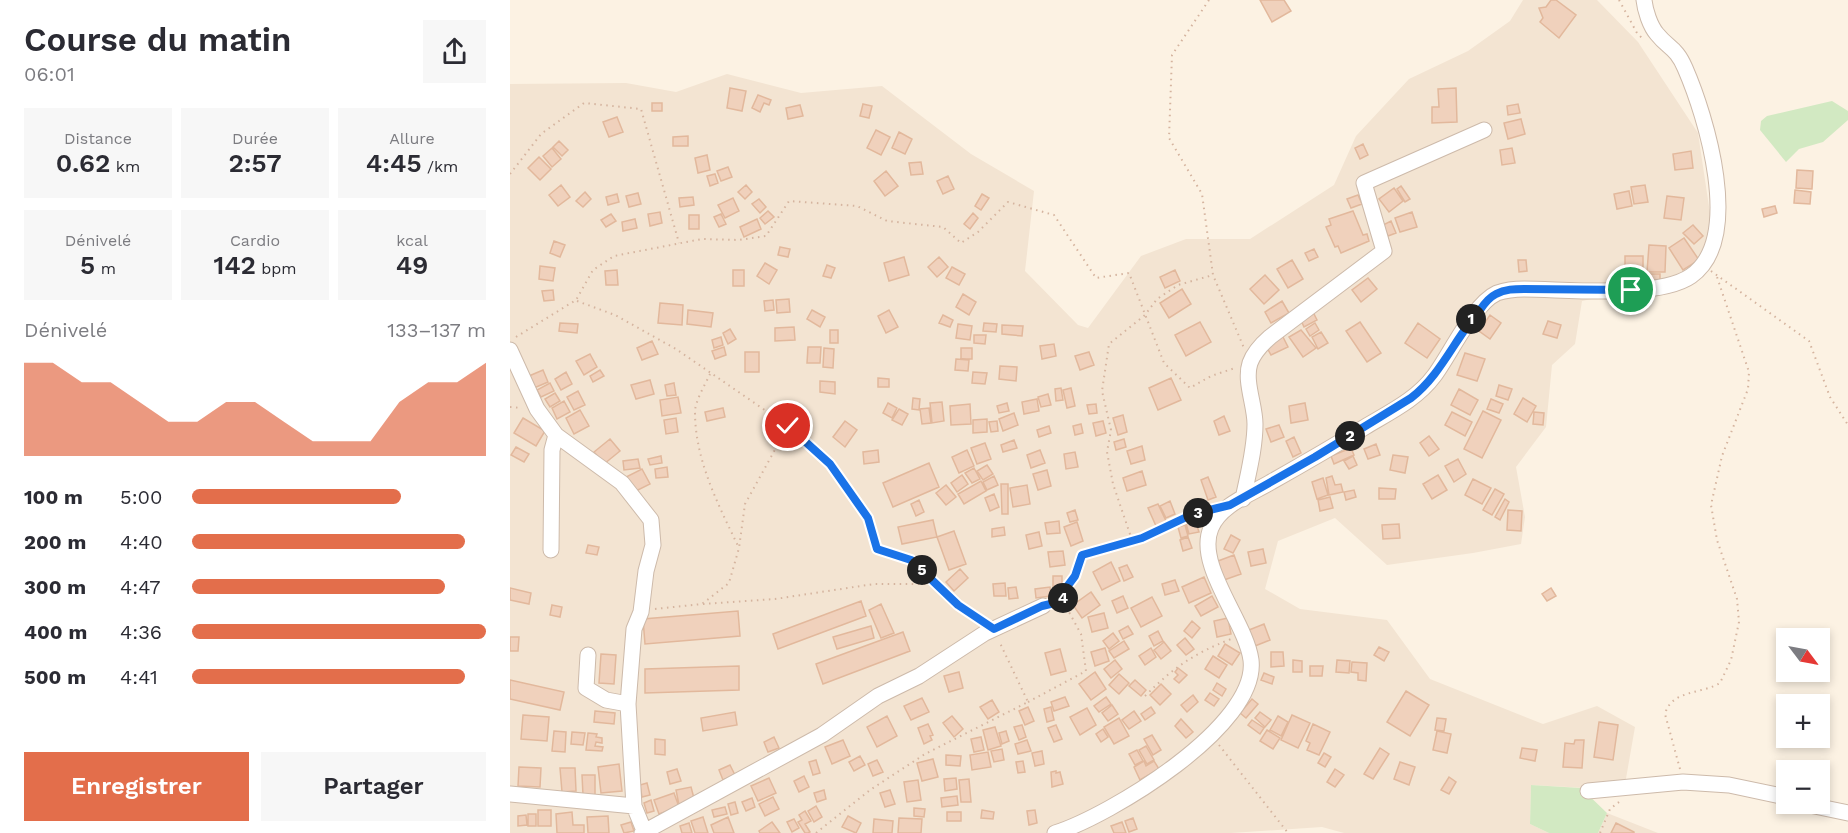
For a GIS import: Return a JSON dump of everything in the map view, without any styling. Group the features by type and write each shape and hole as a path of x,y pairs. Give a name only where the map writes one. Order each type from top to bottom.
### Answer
{"street":[{"path":"1055,833 1142,790 1182,761 1219,729 1241,698 1249,680 1251,661 1207,546 1210,530 1215,520 1236,502 1393,410 1425,388 1467,325 1495,294 1524,289 1631,290 1670,285 1690,276 1702,266 1715,241 1717,201 1715,170 1690,81 1678,53 1656,33 1644,0"},
{"path":"1236,502 1255,426 1255,405 1248,375 1250,363 1260,346 1384,251 1364,183 1484,130"},
{"path":"510,350 537,409 556,435 621,483 651,520 653,545 646,571 641,612 634,629 628,704 634,806 644,832 822,735 878,696 919,676 994,629 1042,606"},
{"path":"551,550 552,450 556,435"},
{"path":"588,655 586,688 606,700 628,704"},
{"path":"1588,791 1683,782 1729,785 1776,795"},
{"path":"510,794 634,806"},
{"path":"1830,809 1848,813"}],"path":[{"path":"510,341 576,300 593,270 615,256 702,239 739,240 766,236 789,201 857,206 887,221 942,227 961,243 978,232 1008,202 1054,215 1096,278 1129,273 1164,363 1190,388 1211,376 1250,363 1213,275 1202,194 1169,138 1172,55 1209,0"},
{"path":"510,174 541,134 584,103 641,109 680,243"},
{"path":"1702,266 1809,341 1830,397 1848,425"},
{"path":"1683,782 1665,714 1667,706 1680,696 1713,687 1720,682 1731,660 1739,622 1737,599 1717,540 1711,505 1722,456 1748,389 1749,372 1716,274"},
{"path":"1132,540 1113,484 1107,452 1111,430 1102,391 1109,344 1145,315 1157,299 1178,285 1213,275"},
{"path":"576,300 615,315 676,349 788,426 830,464 868,518 877,549 911,560 958,605 994,629 1010,668 1028,702"},
{"path":"710,374 695,410 700,446 712,493 739,548"},
{"path":"702,604 729,583 739,548 745,504 788,426"},
{"path":"816,833 870,790 926,754 1086,671 1081,634 1063,601 1063,592 1075,576 1082,555 1132,540 1193,514 1236,502"},
{"path":"641,612 702,604 775,599 874,584 936,584"},
{"path":"1042,606 1063,601"},
{"path":"1145,696 1172,669 1200,651 1242,634"},
{"path":"1211,736 1288,833"},
{"path":"1600,833 1610,809 1633,787"}],"shaded area":[{"path":"1523,0 1597,0 1638,42 1698,133 1711,220 1708,250 1690,273 1655,286 1582,301 1575,344 1552,365 1546,427 1516,467 1525,517 1521,544 1387,565 1335,518 1278,541 1265,589 1300,609 1387,620 1430,679 1543,724 1597,706 1635,727 1624,790 1531,785 1530,824 1549,833 1344,833 1322,827 1231,833 510,833 510,84 626,83 676,92 727,74 801,93 882,86 971,154 1034,191 1025,271 1078,325 1088,328 1141,256 1186,239 1250,239 1334,185 1356,136 1409,79 1468,51 1510,21"},
{"path":"1607,813 1658,833 1598,833"}],"green space":[{"path":"1832,101 1848,111 1848,120 1823,142 1799,149 1786,162 1760,130 1761,121 1767,116"},
{"path":"1531,785 1581,788 1607,813 1598,833 1549,833 1530,824"}],"building":[{"path":"1260,0 1284,0 1291,11 1272,22"},
{"path":"1551,0 1556,0 1576,15 1559,38 1540,22 1543,18 1539,8 1546,7"},
{"path":"730,88 746,91 742,111 727,108"},
{"path":"1456,88 1457,122 1432,123 1432,107 1439,107 1438,89"},
{"path":"758,95 771,100 769,105 764,103 760,112 752,108"},
{"path":"652,103 662,103 662,111 652,111"},
{"path":"863,104 872,106 869,118 860,116"},
{"path":"1518,104 1520,113 1508,115 1507,106"},
{"path":"800,105 803,116 788,119 786,108"},
{"path":"617,117 623,132 609,137 603,122"},
{"path":"1521,119 1525,134 1508,139 1504,123"},
{"path":"876,130 890,137 881,155 867,148"},
{"path":"899,132 912,139 905,154 892,148"},
{"path":"688,136 688,146 673,146 673,137"},
{"path":"559,141 568,150 562,156 553,147"},
{"path":"1363,144 1368,155 1360,159 1355,148"},
{"path":"552,148 561,159 552,167 543,156"},
{"path":"1512,148 1515,163 1502,165 1500,150"},
{"path":"1691,151 1693,168 1675,170 1673,154"},
{"path":"707,155 710,170 698,173 695,158"},
{"path":"539,157 551,169 540,180 528,168"},
{"path":"921,162 923,174 911,175 909,163"},
{"path":"728,167 732,177 721,181 717,171"},
{"path":"1797,170 1813,171 1812,189 1796,188"},
{"path":"886,171 898,186 885,196 874,181"},
{"path":"715,174 718,183 710,186 707,176"},
{"path":"948,176 954,189 943,194 937,181"},
{"path":"561,185 570,197 558,206 549,195"},
{"path":"746,185 752,192 745,199 738,192"},
{"path":"1645,185 1648,202 1634,204 1631,187"},
{"path":"1401,186 1410,199 1405,202 1397,189"},
{"path":"1394,188 1403,201 1389,212 1379,199"},
{"path":"1795,190 1811,192 1810,204 1794,203"},
{"path":"1629,191 1632,206 1617,209 1614,194"},
{"path":"585,192 591,199 583,207 576,201"},
{"path":"638,193 641,204 629,207 626,196"},
{"path":"617,194 619,202 608,205 606,197"},
{"path":"982,194 989,198 981,210 975,206"},
{"path":"1358,195 1362,204 1351,208 1347,199"},
{"path":"1667,196 1684,198 1681,220 1664,218"},
{"path":"693,197 694,205 680,207 679,198"},
{"path":"733,198 739,211 725,218 718,205"},
{"path":"759,199 766,207 760,213 752,204"},
{"path":"1775,206 1777,213 1764,217 1762,209"},
{"path":"768,211 774,217 765,224 760,218"},
{"path":"1353,211 1363,235 1367,234 1369,241 1341,253 1338,246 1335,247 1326,227 1331,225 1329,219"},
{"path":"660,212 662,223 650,226 648,214"},
{"path":"1412,212 1417,227 1400,232 1395,218"},
{"path":"973,213 978,218 970,229 964,224"},
{"path":"611,214 616,221 606,227 601,220"},
{"path":"721,214 726,224 719,227 714,217"},
{"path":"689,215 699,215 699,229 689,229"},
{"path":"635,219 637,228 623,231 622,222"},
{"path":"757,219 761,229 744,237 740,227"},
{"path":"1391,221 1396,233 1388,236 1383,225"},
{"path":"1693,225 1703,236 1694,244 1683,233"},
{"path":"1684,238 1699,260 1683,270 1669,248"},
{"path":"554,241 565,245 560,257 550,253"},
{"path":"1649,245 1666,246 1665,272 1647,272"},
{"path":"780,247 790,249 788,257 778,255"},
{"path":"1314,249 1318,257 1309,261 1305,253"},
{"path":"1625,256 1643,256 1643,275 1625,275"},
{"path":"904,257 909,275 889,281 884,263"},
{"path":"939,257 948,267 937,277 928,267"},
{"path":"1292,260 1303,279 1288,288 1277,269"},
{"path":"1518,260 1526,260 1527,271 1519,272"},
{"path":"765,263 777,270 769,284 757,276"},
{"path":"827,265 835,268 831,278 823,276"},
{"path":"540,266 555,268 553,281 539,279"},
{"path":"952,267 965,274 959,285 946,278"},
{"path":"617,270 618,285 606,285 605,271"},
{"path":"733,270 744,270 744,286 733,286"},
{"path":"1175,270 1180,281 1165,288 1160,277"},
{"path":"1646,274 1660,274 1660,281 1645,281"},
{"path":"1265,275 1279,290 1264,304 1250,289"},
{"path":"1368,278 1377,289 1361,302 1352,290"},
{"path":"1182,289 1191,304 1169,318 1160,303"},
{"path":"553,290 554,300 544,301 542,291"},
{"path":"963,294 976,302 969,315 956,307"},
{"path":"789,299 790,312 777,313 776,300"},
{"path":"773,300 774,310 765,311 764,301"},
{"path":"1282,301 1289,313 1271,323 1265,312"},
{"path":"660,303 683,305 682,325 658,323"},
{"path":"688,310 713,313 711,327 687,324"},
{"path":"812,310 825,317 820,327 807,319"},
{"path":"889,310 898,327 886,333 878,316"},
{"path":"1313,312 1317,320 1304,327 1300,318"},
{"path":"943,315 953,320 950,327 939,323"},
{"path":"1490,315 1501,323 1490,339 1479,331"},
{"path":"1548,321 1561,325 1557,338 1543,334"},
{"path":"1200,322 1211,342 1186,356 1175,335"},
{"path":"1360,322 1381,353 1367,362 1346,331"},
{"path":"560,323 578,324 577,333 559,331"},
{"path":"984,323 997,324 996,332 983,331"},
{"path":"1315,323 1319,330 1310,336 1306,329"},
{"path":"1418,323 1440,339 1427,358 1405,343"},
{"path":"958,324 972,326 970,340 956,338"},
{"path":"1002,325 1023,326 1022,336 1002,334"},
{"path":"794,327 795,340 775,341 775,328"},
{"path":"730,329 736,339 728,344 723,333"},
{"path":"830,330 838,330 838,343 830,343"},
{"path":"1301,330 1316,348 1303,357 1289,337"},
{"path":"1321,332 1328,343 1318,349 1312,337"},
{"path":"974,335 986,335 985,344 974,343"},
{"path":"1282,335 1288,347 1271,355 1265,344"},
{"path":"721,337 723,345 714,348 712,340"},
{"path":"652,341 658,354 642,360 637,348"},
{"path":"1054,344 1056,356 1042,359 1040,346"},
{"path":"724,347 726,355 715,359 712,351"},
{"path":"808,347 821,347 820,363 807,363"},
{"path":"824,348 834,349 833,368 823,367"},
{"path":"961,348 972,348 972,359 961,359"},
{"path":"745,352 759,352 759,372 745,372"},
{"path":"1089,352 1094,365 1080,370 1075,356"},
{"path":"1465,353 1485,359 1477,381 1457,375"},
{"path":"590,354 597,367 584,375 576,361"},
{"path":"956,359 969,360 968,371 955,370"},
{"path":"1000,366 1017,367 1016,381 999,379"},
{"path":"543,370 548,382 534,388 529,376"},
{"path":"600,370 604,376 593,382 590,376"},
{"path":"566,372 572,384 561,390 555,379"},
{"path":"973,372 987,373 985,384 972,383"},
{"path":"878,378 889,379 889,387 878,387"},
{"path":"1171,378 1181,400 1158,410 1149,388"},
{"path":"650,380 654,394 636,399 631,385"},
{"path":"820,381 835,382 835,394 820,392"},
{"path":"550,383 554,391 541,397 537,390"},
{"path":"674,383 676,395 667,396 665,385"},
{"path":"1499,385 1512,389 1508,400 1496,396"},
{"path":"1061,388 1063,400 1056,401 1055,389"},
{"path":"1071,388 1075,406 1067,408 1063,390"},
{"path":"1459,389 1478,400 1470,415 1451,405"},
{"path":"578,391 585,405 574,410 567,397"},
{"path":"555,393 560,401 550,407 545,399"},
{"path":"1048,394 1051,405 1041,407 1038,397"},
{"path":"678,397 681,413 662,416 660,400"},
{"path":"913,398 920,399 919,410 912,409"},
{"path":"1523,398 1536,406 1527,422 1514,414"},
{"path":"1037,399 1039,411 1024,414 1022,402"},
{"path":"1491,399 1503,404 1499,413 1487,409"},
{"path":"564,401 570,412 557,419 552,408"},
{"path":"942,402 944,421 932,423 930,403"},
{"path":"888,403 897,408 892,418 883,413"},
{"path":"1007,403 1009,411 999,413 997,406"},
{"path":"1305,403 1308,420 1291,423 1289,406"},
{"path":"970,404 971,424 951,425 950,406"},
{"path":"1096,404 1097,413 1089,414 1087,405"},
{"path":"723,408 725,417 707,421 705,412"},
{"path":"929,408 931,423 922,424 920,409"},
{"path":"899,409 908,414 902,425 892,420"},
{"path":"580,410 589,426 574,434 566,418"},
{"path":"1483,411 1501,420 1482,458 1464,449"},
{"path":"1452,412 1472,422 1465,436 1445,425"},
{"path":"1534,412 1544,413 1543,425 1533,424"},
{"path":"1014,413 1018,425 1003,431 999,419"},
{"path":"1123,415 1127,432 1118,435 1113,418"},
{"path":"1224,416 1230,431 1219,435 1214,421"},
{"path":"523,418 545,431 536,446 514,433"},
{"path":"676,418 678,432 666,434 664,420"},
{"path":"987,419 987,432 973,433 973,420"},
{"path":"845,421 857,430 845,447 833,437"},
{"path":"997,421 998,431 991,432 989,422"},
{"path":"1103,421 1106,433 1096,436 1093,423"},
{"path":"1081,424 1083,433 1075,435 1073,426"},
{"path":"1279,425 1284,437 1271,442 1266,429"},
{"path":"1049,426 1051,433 1039,437 1037,430"},
{"path":"1429,436 1439,449 1429,456 1420,443"},
{"path":"1294,437 1301,453 1293,457 1286,441"},
{"path":"610,439 620,451 604,464 594,452"},
{"path":"1124,439 1126,447 1116,450 1114,442"},
{"path":"1014,440 1017,448 1003,452 1001,445"},
{"path":"985,443 991,459 977,464 971,448"},
{"path":"1376,444 1380,455 1368,459 1364,449"},
{"path":"1142,446 1145,460 1131,464 1127,451"},
{"path":"516,447 529,454 524,462 511,455"},
{"path":"1351,448 1354,455 1334,464 1331,456"},
{"path":"878,450 879,462 864,464 863,452"},
{"path":"967,450 974,466 959,473 952,457"},
{"path":"1040,450 1045,463 1031,468 1027,455"},
{"path":"1075,452 1078,467 1066,469 1064,454"},
{"path":"1393,455 1408,457 1405,473 1390,470"},
{"path":"661,456 662,463 650,465 648,459"},
{"path":"1353,456 1357,465 1349,469 1344,461"},
{"path":"638,459 640,468 624,470 623,461"},
{"path":"1458,459 1466,474 1454,482 1445,466"},
{"path":"929,463 939,487 893,507 883,483"},
{"path":"987,465 993,474 983,480 977,471"},
{"path":"667,467 668,477 656,478 655,469"},
{"path":"974,468 980,479 972,483 965,473"},
{"path":"642,469 650,484 634,492 626,477"},
{"path":"1047,470 1051,486 1038,490 1033,474"},
{"path":"1142,471 1146,485 1127,491 1123,478"},
{"path":"962,475 968,484 957,492 951,483"},
{"path":"1438,475 1447,490 1432,499 1423,484"},
{"path":"994,476 998,485 987,490 983,482"},
{"path":"1332,476 1335,485 1341,484 1343,492 1329,495 1326,478"},
{"path":"1208,477 1216,497 1208,500 1201,480"},
{"path":"1323,478 1328,495 1317,499 1312,482"},
{"path":"1473,479 1491,488 1482,504 1465,495"},
{"path":"981,481 986,491 964,504 958,494"},
{"path":"1001,484 1008,484 1008,514 1002,514"},
{"path":"946,485 956,497 946,505 936,493"},
{"path":"1027,485 1030,504 1013,507 1010,488"},
{"path":"1379,488 1396,489 1395,499 1379,499"},
{"path":"1495,489 1504,494 1492,515 1483,510"},
{"path":"1354,490 1356,497 1346,500 1344,492"},
{"path":"994,494 999,507 990,511 985,498"},
{"path":"1330,497 1333,508 1320,511 1318,500"},
{"path":"1505,499 1509,502 1500,520 1495,517"},
{"path":"919,500 924,512 916,516 911,504"},
{"path":"1170,501 1175,514 1166,518 1160,506"},
{"path":"1158,504 1166,521 1156,526 1148,508"},
{"path":"1075,510 1078,520 1070,522 1067,513"},
{"path":"1508,510 1522,511 1521,531 1507,530"},
{"path":"933,520 937,537 902,544 898,527"},
{"path":"1195,520 1199,532 1189,534 1186,523"},
{"path":"1059,521 1060,533 1047,534 1045,523"},
{"path":"1077,522 1083,541 1071,546 1064,527"},
{"path":"1399,524 1400,538 1383,539 1382,525"},
{"path":"1185,525 1188,536 1181,538 1178,527"},
{"path":"1004,527 1005,535 992,537 992,529"},
{"path":"954,531 966,564 949,570 937,537"},
{"path":"1039,532 1042,546 1029,549 1026,535"},
{"path":"1231,535 1240,540 1233,553 1224,549"},
{"path":"1188,537 1192,548 1183,551 1180,540"},
{"path":"588,545 599,547 597,555 586,553"},
{"path":"1263,549 1266,563 1251,566 1248,552"},
{"path":"1063,551 1065,565 1050,567 1048,552"},
{"path":"1234,555 1241,574 1224,580 1218,561"},
{"path":"1111,562 1120,581 1102,590 1093,572"},
{"path":"1127,565 1133,577 1124,581 1119,568"},
{"path":"960,569 968,578 954,591 946,582"},
{"path":"1053,576 1062,576 1062,589 1053,590"},
{"path":"1204,577 1211,593 1189,603 1182,587"},
{"path":"1175,580 1179,591 1165,595 1162,584"},
{"path":"1005,583 1006,596 994,596 993,584"},
{"path":"1016,587 1018,598 1009,599 1008,588"},
{"path":"1050,587 1051,596 1036,598 1035,589"},
{"path":"510,588 531,593 529,604 510,600"},
{"path":"1551,588 1556,596 1547,601 1542,594"},
{"path":"1091,592 1100,605 1082,618 1073,605"},
{"path":"1123,596 1128,608 1117,613 1112,601"},
{"path":"1212,596 1218,607 1201,616 1195,606"},
{"path":"1152,597 1162,616 1141,627 1131,608"},
{"path":"861,601 866,616 778,649 773,634"},
{"path":"881,604 894,633 881,638 869,610"},
{"path":"552,605 562,607 560,617 550,615"},
{"path":"738,611 740,636 645,644 643,619"},
{"path":"1104,613 1108,628 1092,632 1088,617"},
{"path":"1228,618 1231,634 1217,637 1214,621"},
{"path":"1192,621 1200,628 1192,638 1184,631"},
{"path":"1264,624 1270,640 1255,646 1249,630"},
{"path":"871,626 874,638 837,649 833,637"},
{"path":"1128,626 1133,634 1123,639 1119,631"},
{"path":"1158,631 1163,641 1154,646 1149,636"},
{"path":"903,632 910,651 823,684 816,664"},
{"path":"1113,633 1119,641 1109,649 1103,641"},
{"path":"510,637 519,637 518,651 510,651"},
{"path":"1185,638 1194,649 1186,655 1177,645"},
{"path":"1124,641 1129,649 1114,658 1109,651"},
{"path":"1164,642 1171,651 1161,659 1154,650"},
{"path":"1225,644 1240,653 1232,665 1218,656"},
{"path":"1379,647 1389,652 1384,661 1374,655"},
{"path":"1105,648 1109,661 1095,666 1091,652"},
{"path":"1151,648 1156,657 1145,665 1139,656"},
{"path":"1060,649 1066,671 1051,675 1045,653"},
{"path":"1271,652 1283,652 1284,666 1271,667"},
{"path":"601,654 616,655 614,684 599,683"},
{"path":"1213,656 1227,665 1219,678 1205,669"},
{"path":"1115,660 1122,669 1111,678 1104,669"},
{"path":"1293,660 1302,661 1302,672 1293,672"},
{"path":"1337,660 1350,661 1349,673 1336,672"},
{"path":"1352,662 1367,663 1366,681 1358,680 1358,673 1351,672"},
{"path":"739,666 739,690 645,693 645,669"},
{"path":"1310,666 1323,666 1322,676 1310,676"},
{"path":"1178,668 1187,675 1179,683 1174,679 1178,675 1175,672"},
{"path":"959,672 963,688 949,692 944,676"},
{"path":"1095,672 1106,689 1091,700 1079,684"},
{"path":"1264,673 1274,677 1272,684 1261,680"},
{"path":"1119,674 1129,683 1119,694 1109,685"},
{"path":"510,680 564,692 560,710 510,699"},
{"path":"1135,680 1146,690 1141,696 1129,686"},
{"path":"1217,683 1226,689 1222,696 1213,690"},
{"path":"1161,684 1171,694 1160,705 1150,695"},
{"path":"1406,691 1429,705 1410,736 1387,722"},
{"path":"1210,693 1219,699 1214,706 1205,700"},
{"path":"1193,695 1198,702 1187,712 1181,705"},
{"path":"1065,697 1069,706 1054,711 1051,702"},
{"path":"1106,697 1111,704 1099,712 1094,706"},
{"path":"922,698 929,712 911,720 904,706"},
{"path":"1252,699 1258,704 1246,718 1240,713"},
{"path":"992,700 999,712 988,719 980,707"},
{"path":"1112,705 1118,714 1108,721 1102,713"},
{"path":"1028,707 1034,721 1025,725 1019,711"},
{"path":"1051,707 1054,720 1047,722 1044,709"},
{"path":"1151,707 1155,713 1145,720 1141,714"},
{"path":"1087,708 1096,725 1080,735 1070,717"},
{"path":"595,711 615,713 614,724 594,722"},
{"path":"1134,711 1141,721 1129,729 1122,720"},
{"path":"735,712 737,725 703,731 701,718"},
{"path":"1260,712 1271,720 1265,727 1255,718"},
{"path":"523,715 549,717 547,741 521,739"},
{"path":"1292,715 1310,723 1298,748 1281,740"},
{"path":"887,716 897,736 877,747 867,727"},
{"path":"952,716 963,729 954,737 943,723"},
{"path":"1278,716 1288,722 1281,736 1270,730"},
{"path":"1119,718 1129,736 1114,744 1104,727"},
{"path":"1437,718 1446,719 1444,731 1435,730"},
{"path":"1181,719 1193,732 1186,738 1175,726"},
{"path":"1252,720 1264,728 1260,734 1248,725"},
{"path":"1599,722 1618,725 1613,760 1594,757"},
{"path":"928,724 933,735 930,736 932,740 924,744 918,728"},
{"path":"1313,724 1330,732 1319,755 1307,750 1310,743 1306,741"},
{"path":"1022,725 1026,737 1019,740 1014,727"},
{"path":"1056,725 1062,739 1054,742 1048,728"},
{"path":"995,727 1001,746 988,750 983,730"},
{"path":"1103,729 1108,737 1101,742 1096,734"},
{"path":"1267,730 1280,738 1273,749 1260,741"},
{"path":"554,731 566,732 565,752 552,751"},
{"path":"1006,731 1009,741 1002,744 999,733"},
{"path":"1437,731 1451,734 1447,753 1433,750"},
{"path":"572,732 585,733 583,745 571,744"},
{"path":"588,733 597,734 596,737 602,738 602,743 596,742 595,746 603,747 602,751 586,750"},
{"path":"1152,735 1161,750 1153,755 1144,739"},
{"path":"774,737 779,748 768,752 764,742"},
{"path":"981,737 984,750 974,752 971,739"},
{"path":"655,739 665,740 665,755 655,754"},
{"path":"843,740 850,756 832,764 825,747"},
{"path":"1027,740 1031,751 1018,754 1015,744"},
{"path":"1575,740 1584,740 1582,768 1563,767 1565,743 1574,744"},
{"path":"1146,746 1154,760 1147,764 1139,750"},
{"path":"1380,748 1389,754 1373,779 1364,774"},
{"path":"1522,748 1537,750 1535,761 1520,758"},
{"path":"1002,749 1004,760 994,762 991,751"},
{"path":"1137,750 1143,761 1135,765 1129,754"},
{"path":"1042,751 1044,764 1035,766 1032,753"},
{"path":"988,752 991,767 972,770 970,755"},
{"path":"1324,753 1331,757 1325,767 1318,763"},
{"path":"946,755 961,756 960,766 946,765"},
{"path":"860,756 865,765 854,771 849,762"},
{"path":"933,759 938,777 922,781 917,763"},
{"path":"816,760 820,773 813,775 809,762"},
{"path":"877,760 883,772 873,776 868,764"},
{"path":"1023,761 1025,772 1018,773 1016,762"},
{"path":"1144,761 1146,766 1154,761 1159,769 1140,780 1134,767"},
{"path":"1400,762 1415,767 1409,785 1394,779"},
{"path":"619,764 622,791 601,793 598,767"},
{"path":"730,765 735,775 723,780 719,770"},
{"path":"519,767 541,768 540,787 518,786"},
{"path":"560,768 575,768 576,791 562,792"},
{"path":"677,769 681,781 670,784 667,772"},
{"path":"1335,769 1344,775 1335,787 1327,782"},
{"path":"1056,771 1056,773 1060,772 1063,784 1052,787 1051,772"},
{"path":"582,775 595,775 595,795 583,795"},
{"path":"804,776 809,787 799,792 794,781"},
{"path":"1449,777 1456,782 1449,794 1441,790"},
{"path":"769,778 776,793 758,801 751,786"},
{"path":"956,778 957,789 945,791 944,779"},
{"path":"969,779 971,802 961,802 959,780"},
{"path":"918,780 921,800 907,802 904,782"},
{"path":"647,783 650,795 642,797 640,785"},
{"path":"691,787 695,802 679,805 676,790"},
{"path":"824,790 826,799 817,802 814,793"},
{"path":"890,790 895,804 885,807 880,793"},
{"path":"674,793 679,807 659,814 654,800"},
{"path":"957,796 958,805 942,807 941,798"},
{"path":"773,797 779,809 765,816 759,804"},
{"path":"752,798 755,807 746,811 742,802"},
{"path":"651,800 654,811 647,813 644,803"},
{"path":"735,802 738,813 731,815 728,804"},
{"path":"816,806 822,817 814,822 808,811"},
{"path":"725,807 727,814 714,817 712,810"},
{"path":"914,808 925,809 924,817 914,816"},
{"path":"538,810 551,810 551,826 538,826"},
{"path":"982,810 994,812 993,819 981,818"},
{"path":"1035,810 1037,823 1029,825 1027,811"},
{"path":"805,811 811,821 805,824 810,832 808,833 805,833 798,822 802,820 799,815"},
{"path":"572,812 573,825 584,825 584,833 557,833 556,814"},
{"path":"947,812 961,812 961,821 947,821"},
{"path":"528,814 536,814 536,826 528,826"},
{"path":"526,815 527,825 518,826 518,816"},
{"path":"608,816 609,833 588,833 587,817"},
{"path":"848,816 861,823 856,833 842,827"},
{"path":"703,817 708,833 695,833 691,821"},
{"path":"728,817 734,833 714,833 711,825"},
{"path":"899,818 922,819 921,833 898,833"},
{"path":"1133,818 1137,829 1129,832 1125,821"},
{"path":"794,819 799,828 792,832 787,822"},
{"path":"874,819 893,821 892,833 873,833"},
{"path":"631,822 634,831 624,833 621,825"},
{"path":"772,822 780,833 760,833 759,831"},
{"path":"1122,822 1126,833 1114,833 1111,826"},
{"path":"689,823 692,833 682,833 680,826"},
{"path":"1616,823 1634,832 1634,833 1611,833"}],"route":[{"path":"788,426 830,464 868,518 877,549 911,560 958,605 994,629 1042,606 1063,601 1063,592 1075,576 1082,555 1142,538 1193,514 1230,505 1315,457 1411,398 1425,388 1467,325 1495,294 1524,289 1631,290"}]}
